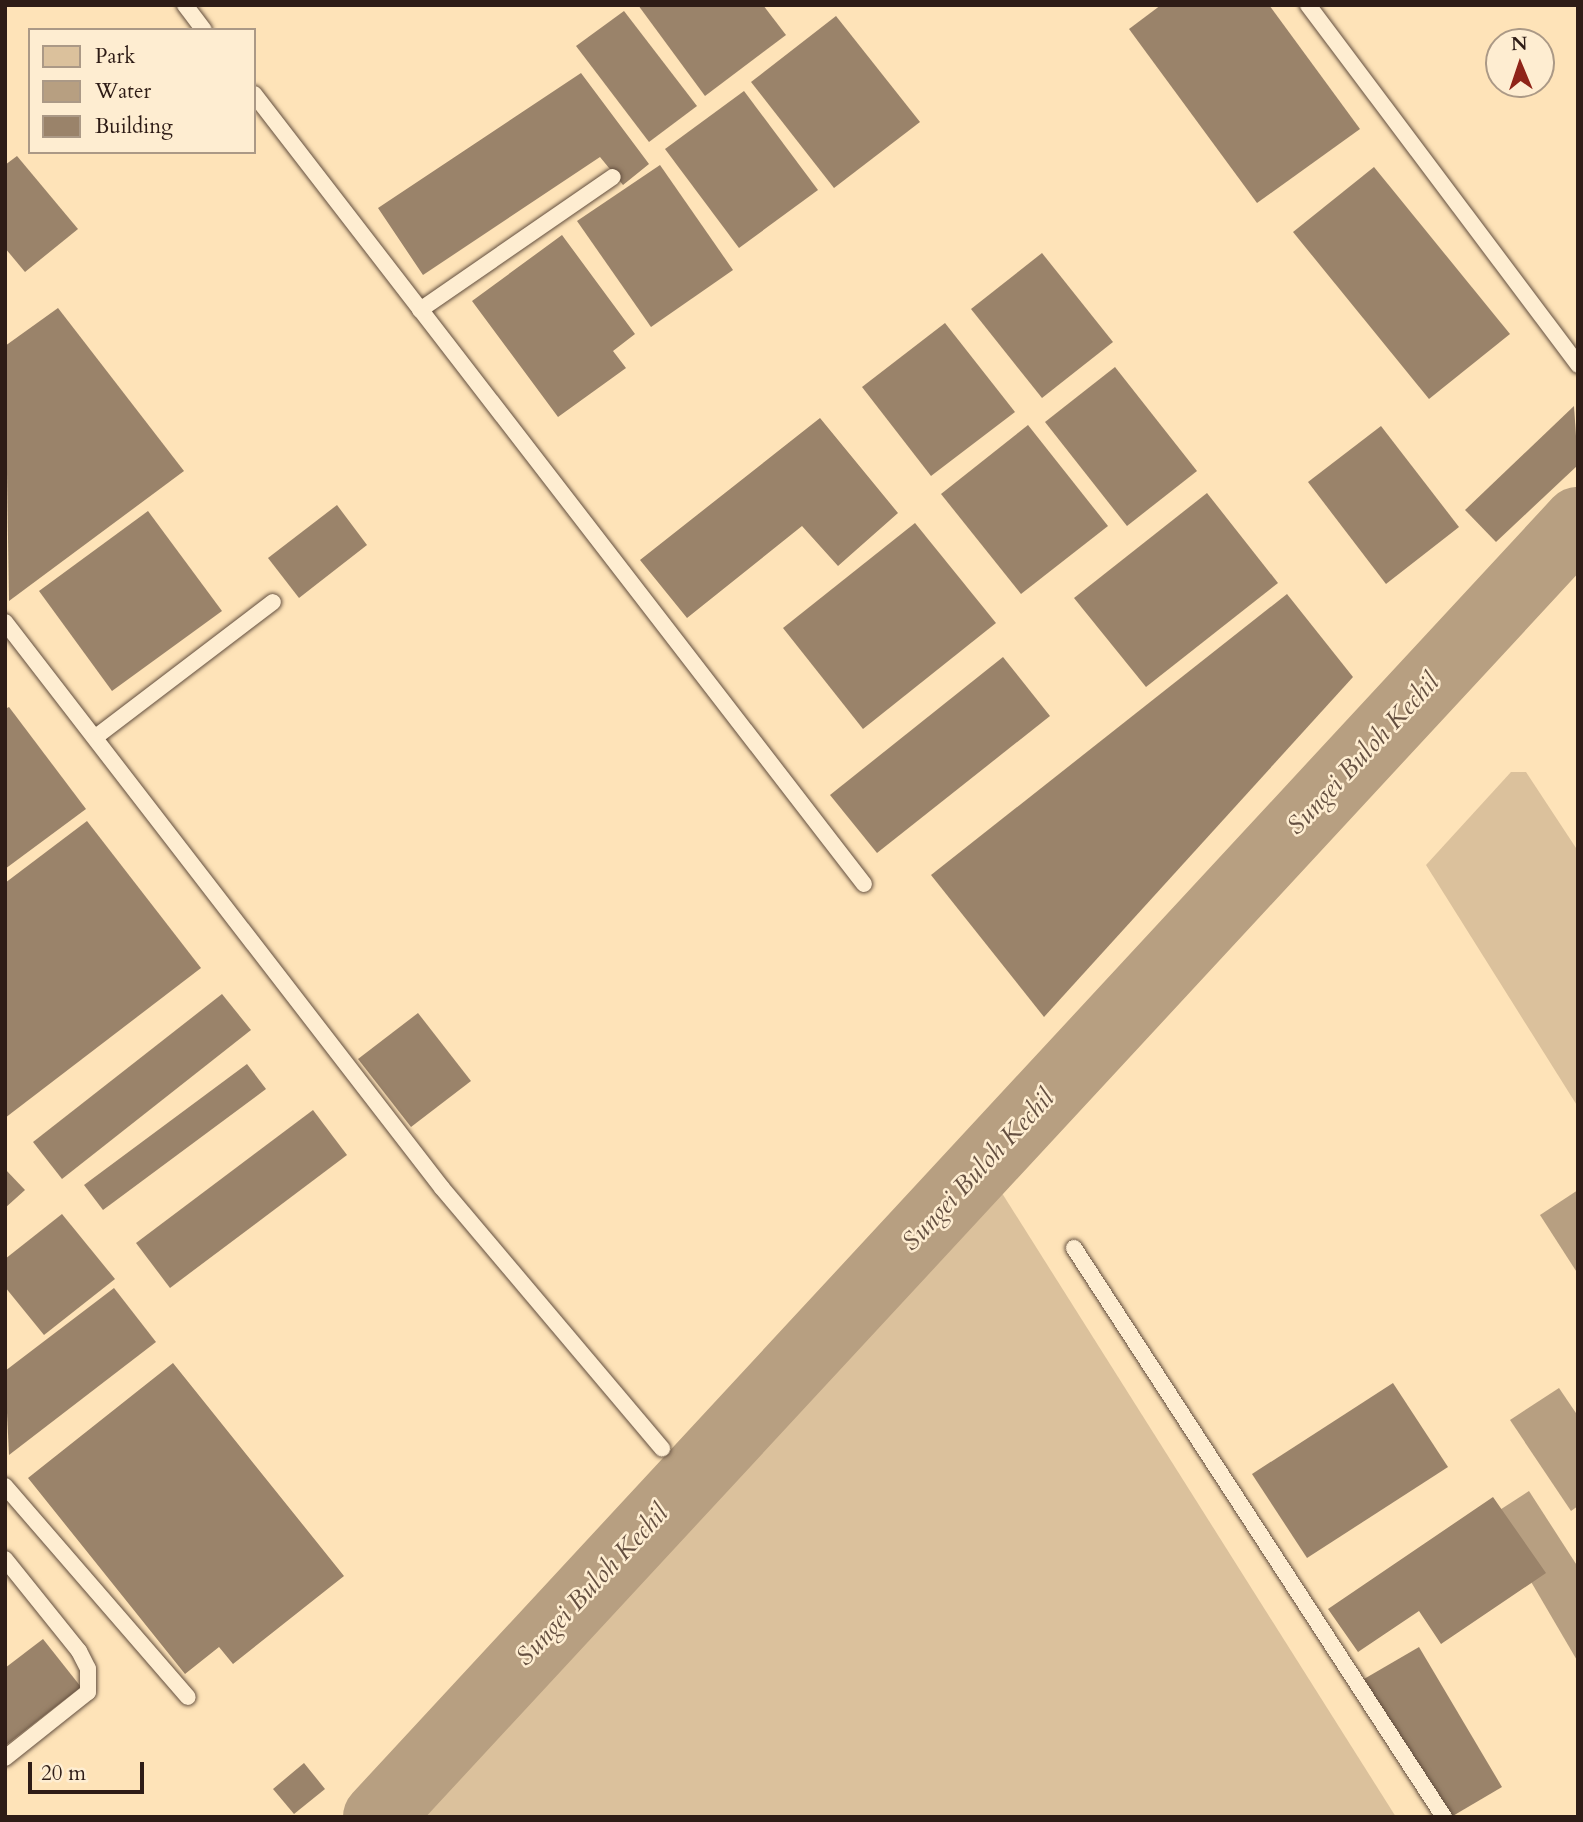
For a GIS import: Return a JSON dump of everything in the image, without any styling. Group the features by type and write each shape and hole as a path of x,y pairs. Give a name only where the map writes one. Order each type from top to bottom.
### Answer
{"lane":[{"path":"185,5 202,28"},
{"path":"1308,5 1578,365"},
{"path":"256,97 864,884"},
{"path":"420,310 613,177"},
{"path":"97,736 273,602"},
{"path":"5,622 97,736 442,1188 662,1448"},
{"path":"1074,1248 1444,1817"},
{"path":"5,1486 187,1697"},
{"path":"5,1559 79,1651 88,1669 88,1692 5,1758"}],"green space":[{"path":"1511,772 1526,772 1578,851 1578,1107 1426,865"},
{"path":"1000,1190 1396,1817 415,1817"}],"water":[{"path":"1578,1190 1578,1274 1540,1215"},
{"path":"1559,1388 1578,1416 1578,1506 1571,1511 1510,1420"},
{"path":"1529,1491 1578,1567 1578,1662 1492,1515"}],"building":[{"path":"638,5 763,5 786,35 705,96"},
{"path":"1161,5 1269,5 1360,129 1257,203 1129,29"},
{"path":"624,11 697,106 649,142 576,46"},
{"path":"836,16 920,122 834,188 751,82"},
{"path":"581,73 649,164 623,185 600,157 423,275 378,208"},
{"path":"744,91 818,190 739,248 665,149"},
{"path":"17,156 78,229 25,272 5,248 5,165"},
{"path":"660,165 733,270 651,327 577,221"},
{"path":"1374,167 1510,334 1429,399 1293,232"},
{"path":"562,235 635,334 613,351 626,368 558,417 472,301"},
{"path":"1042,253 1113,342 1042,398 971,309"},
{"path":"58,308 184,471 9,601 5,346"},
{"path":"945,323 1015,412 931,476 862,387"},
{"path":"1115,367 1197,471 1127,526 1045,422"},
{"path":"1574,406 1578,465 1496,542 1465,510"},
{"path":"820,418 898,513 838,566 802,526 687,618 640,560"},
{"path":"1028,425 1108,526 1021,594 941,494"},
{"path":"1381,426 1459,527 1386,584 1308,482"},
{"path":"1207,493 1278,583 1146,687 1074,598"},
{"path":"337,505 367,545 299,598 268,558"},
{"path":"148,511 222,611 112,691 39,591"},
{"path":"915,523 996,623 863,729 783,628"},
{"path":"1287,594 1353,677 1044,1017 931,875"},
{"path":"1003,657 1050,716 877,853 830,795"},
{"path":"9,707 86,809 5,869 5,709"},
{"path":"87,821 201,968 5,1118 5,883"},
{"path":"222,994 251,1030 62,1179 33,1142"},
{"path":"418,1013 471,1081 411,1127 358,1059"},
{"path":"247,1064 266,1089 103,1210 84,1185"},
{"path":"313,1110 347,1155 170,1288 136,1243"},
{"path":"5,1169 25,1190 5,1208"},
{"path":"62,1214 115,1279 44,1335 5,1287 5,1259"},
{"path":"114,1288 156,1342 9,1455 5,1371"},
{"path":"173,1363 344,1576 233,1664 219,1647 185,1674 28,1478"},
{"path":"1393,1383 1448,1467 1307,1558 1252,1474"},
{"path":"1493,1497 1546,1573 1441,1644 1419,1611 1358,1652 1328,1609"},
{"path":"43,1639 81,1687 5,1746 5,1668"},
{"path":"1419,1647 1502,1787 1451,1817 1445,1817 1364,1679"},
{"path":"304,1763 325,1789 294,1814 273,1789"}],"waterway":[{"name":"Sungei Buloh Kechil","path":"378,1817 1578,522"}]}
